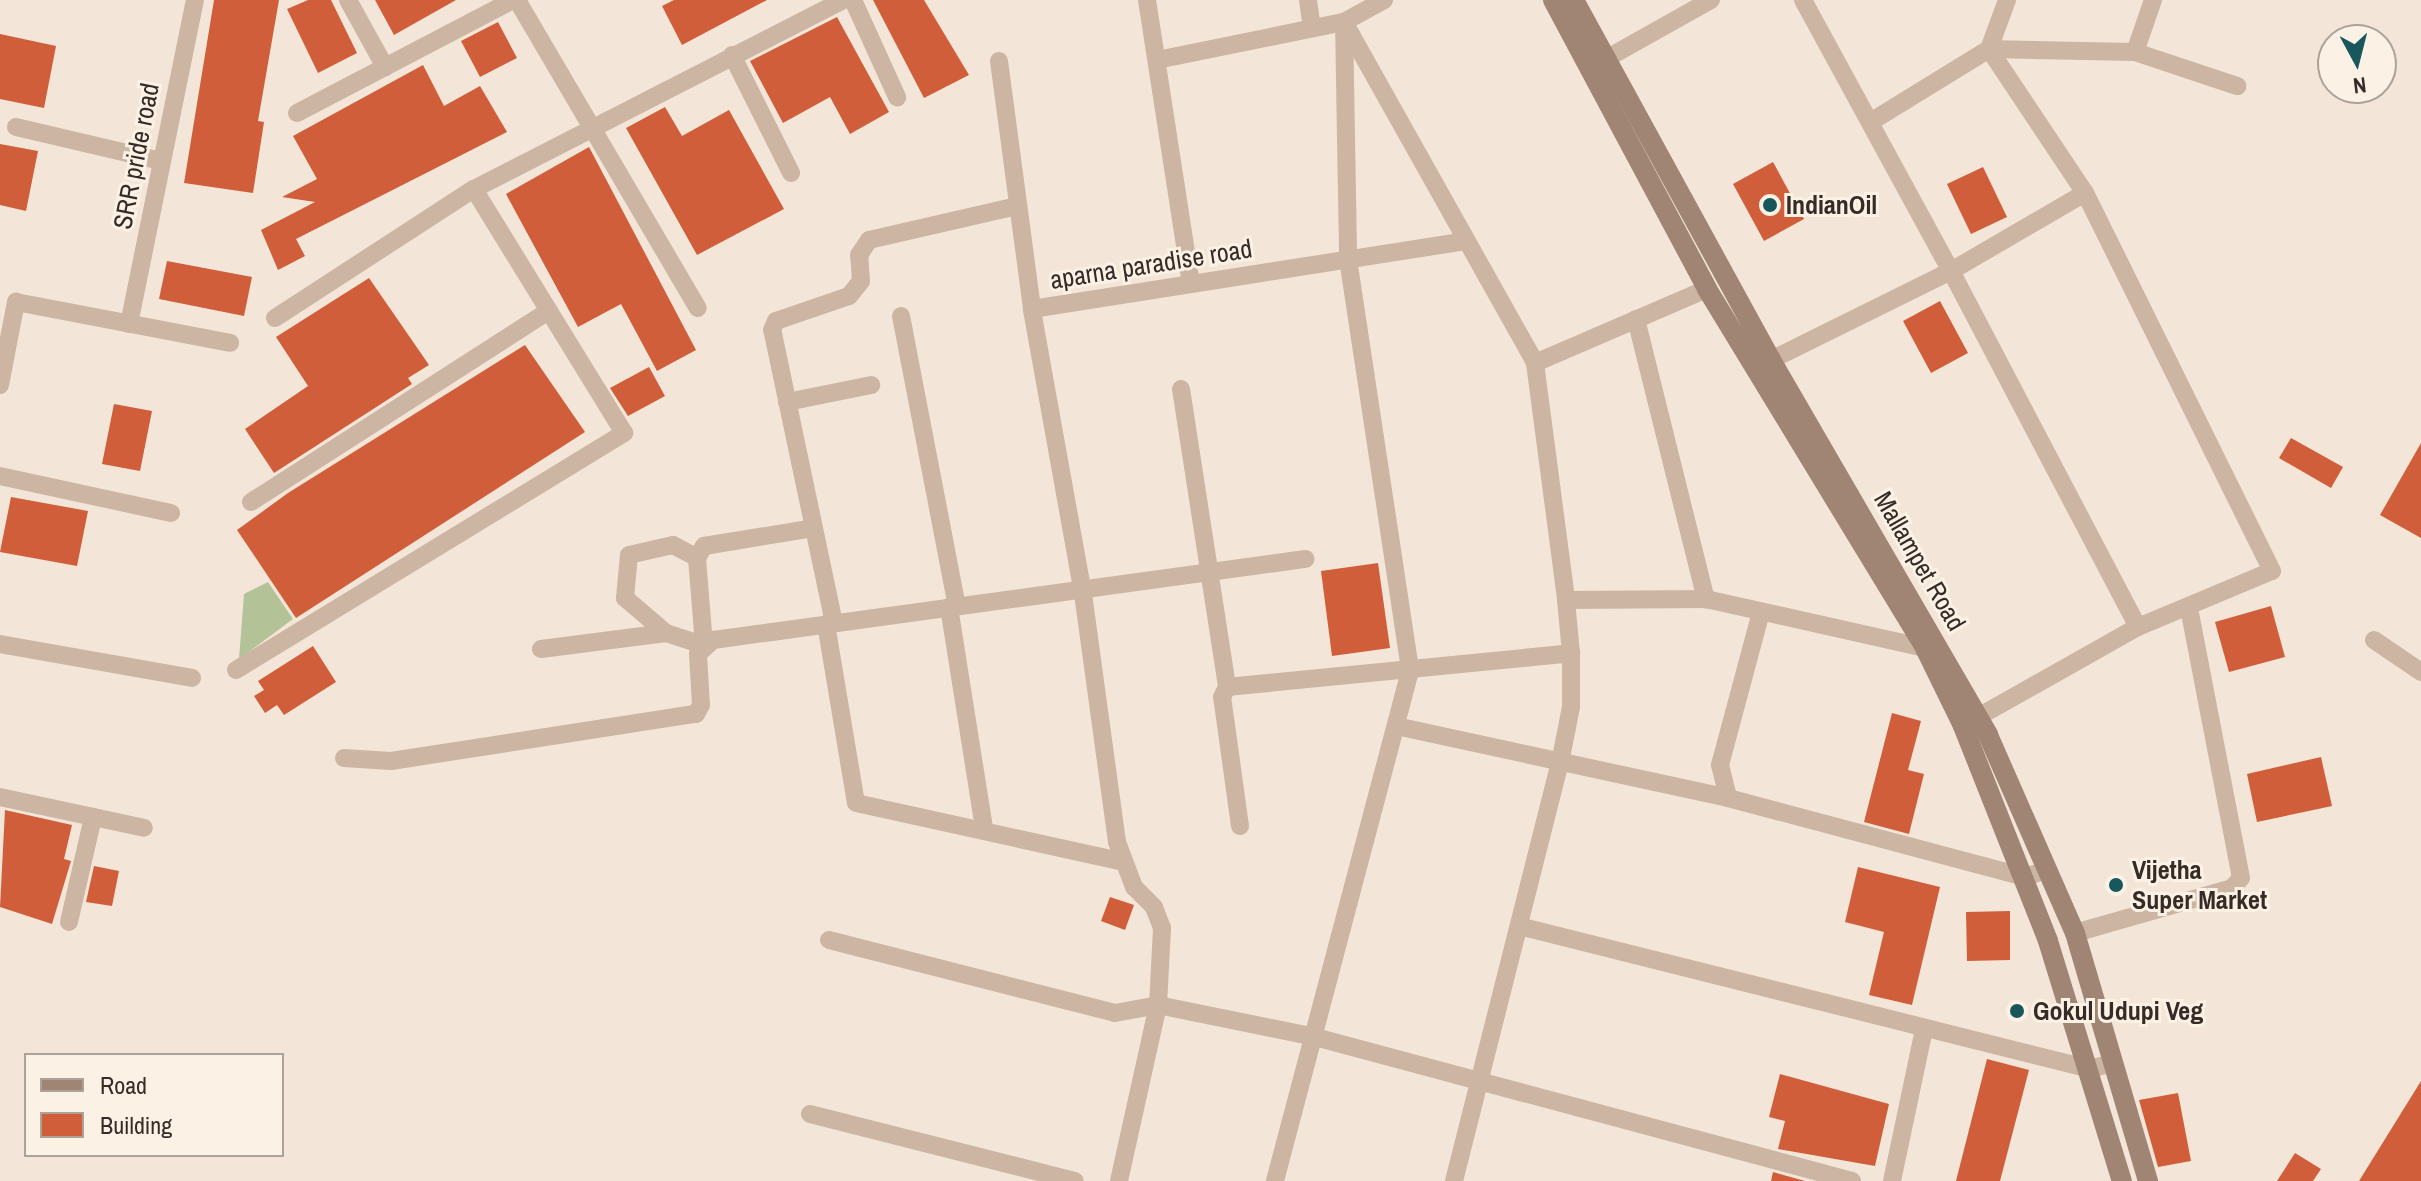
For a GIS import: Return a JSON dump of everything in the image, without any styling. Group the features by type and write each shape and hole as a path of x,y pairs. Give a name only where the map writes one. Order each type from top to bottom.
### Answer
{"main road":[{"name":"Mallampet Road","path":"1553,0 1598,64 1771,360 1792,413"},
{"name":"Mallampet Road","path":"1574,0 1598,64 1707,289 1792,413 1978,717 2075,933 2148,1181"},
{"name":"Mallampet Road","path":"1932,646 2025,877 2090,1069 2122,1181"}],"street":[{"name":"SRR pride road","path":"129,324 195,0"},
{"path":"348,0 385,67"},
{"path":"297,113 515,0 698,308"},
{"path":"275,318 474,189 843,0"},
{"path":"853,0 897,97"},
{"path":"1147,0 1191,284"},
{"path":"1308,0 1312,28"},
{"path":"1157,60 1344,22 1384,0"},
{"path":"1598,64 1711,0"},
{"path":"1803,0 1872,121 2138,627"},
{"path":"1989,49 2007,0"},
{"path":"2135,52 2153,0"},
{"path":"1344,22 1535,363 1566,600 1571,653 1571,707 1560,763 1454,1181"},
{"path":"1275,1181 1410,671 1348,259 1344,22"},
{"path":"1872,121 1989,49 2135,52 2237,86"},
{"path":"1978,717 2138,627 2272,571 2085,193 1989,49"},
{"path":"732,55 791,173"},
{"path":"999,61 1032,309"},
{"path":"16,127 161,161"},
{"path":"236,670 624,433 474,189"},
{"path":"1771,360 1951,271 2085,193"},
{"path":"1018,206 869,240 859,255 861,281 849,296 776,321 772,330 814,528 856,803 1124,862"},
{"name":"aparna paradise road","path":"1119,1181 1158,1005 1162,928 1154,907 1134,887 1117,842 1082,588 1032,309 1464,241"},
{"path":"1535,363 1707,289"},
{"path":"0,385 16,302 230,343"},
{"path":"251,502 549,311"},
{"path":"901,316 953,606 984,829"},
{"path":"1636,319 1706,599"},
{"path":"787,402 871,385"},
{"path":"1181,389 1227,687 1222,697 1240,826"},
{"path":"0,476 171,513"},
{"path":"344,758 391,761 696,714 701,705 698,654 704,645 697,558 713,541 814,528"},
{"path":"697,558 673,545 629,555 625,598 666,633 704,645 953,606 1305,559"},
{"path":"1566,600 1706,599 1932,646"},
{"path":"2075,933 2232,888 2241,878 2189,608"},
{"path":"1728,798 1720,765 1761,612"},
{"path":"541,649 666,633"},
{"path":"2374,640 2421,672"},
{"path":"0,644 192,678"},
{"path":"1227,687 1571,653"},
{"path":"1396,726 1728,798 2025,877 2047,870"},
{"path":"1,801 144,828"},
{"path":"69,922 93,817"},
{"path":"1519,926 2090,1069 2112,1063"},
{"path":"829,940 1115,1013 1158,1005 1315,1037 1480,1084 1852,1181"},
{"path":"1892,1181 1924,1029"},
{"path":"810,1114 1075,1181"}],"green space":[{"path":"268,582 293,619 239,659 244,594"}],"building":[{"path":"214,0 279,0 258,121 264,122 253,193 184,183"},
{"path":"308,0 331,0 357,53 318,73 287,9"},
{"path":"375,0 456,0 394,35"},
{"path":"674,0 767,0 682,45 662,6"},
{"path":"873,0 924,0 969,75 924,98"},
{"path":"837,17 889,112 850,134 830,97 783,123 750,61"},
{"path":"498,22 517,58 480,77 461,41"},
{"path":"0,34 56,46 44,108 0,99"},
{"path":"423,65 444,106 480,86 507,132 296,239 305,256 278,270 261,230 315,202 282,197 317,179 293,136"},
{"path":"665,107 682,136 729,110 784,209 697,255 626,128"},
{"path":"0,144 38,151 26,211 0,205"},
{"path":"589,147 696,350 657,371 621,304 578,327 506,194"},
{"path":"1773,162 1804,219 1764,241 1733,184"},
{"path":"1983,167 2007,217 1971,234 1947,184"},
{"path":"167,261 252,277 244,316 159,299"},
{"path":"369,278 429,365 408,378 412,384 274,473 245,429 308,386 276,337"},
{"path":"1940,301 1968,353 1931,373 1903,321"},
{"path":"525,345 585,432 296,618 237,530 288,493"},
{"path":"649,367 665,396 628,416 610,388"},
{"path":"114,404 152,411 140,471 102,464"},
{"path":"2291,438 2343,467 2331,488 2279,458"},
{"path":"2421,443 2421,538 2380,515"},
{"path":"11,497 88,511 77,566 0,552"},
{"path":"1378,563 1390,648 1332,656 1321,571"},
{"path":"2271,606 2285,657 2229,672 2215,622"},
{"path":"313,646 336,682 284,715 277,705 265,713 254,696 264,690 258,681"},
{"path":"1892,713 1921,721 1908,770 1924,774 1909,834 1864,822"},
{"path":"2321,757 2332,806 2257,822 2247,774"},
{"path":"5,810 72,825 64,859 71,861 52,924 0,907"},
{"path":"94,866 119,871 112,906 86,902"},
{"path":"1858,867 1940,887 1912,1005 1869,995 1884,932 1845,922"},
{"path":"1110,897 1134,905 1125,930 1101,921"},
{"path":"2010,911 2010,960 1967,961 1966,912"},
{"path":"1987,1059 2029,1070 2000,1181 1956,1181"},
{"path":"1780,1074 1889,1104 1875,1166 1778,1149 1785,1121 1769,1117"},
{"path":"2421,1081 2421,1181 2359,1181"},
{"path":"2178,1093 2191,1161 2158,1167 2139,1100"},
{"path":"2295,1153 2321,1169 2313,1181 2277,1181"},
{"path":"1773,1172 1805,1181 1771,1181"}],"place":[{"name":"IndianOil","path":"1770,205"},
{"name":"Vijetha Super Market","path":"2116,885"},
{"name":"Gokul Udupi Veg","path":"2017,1011"}]}
